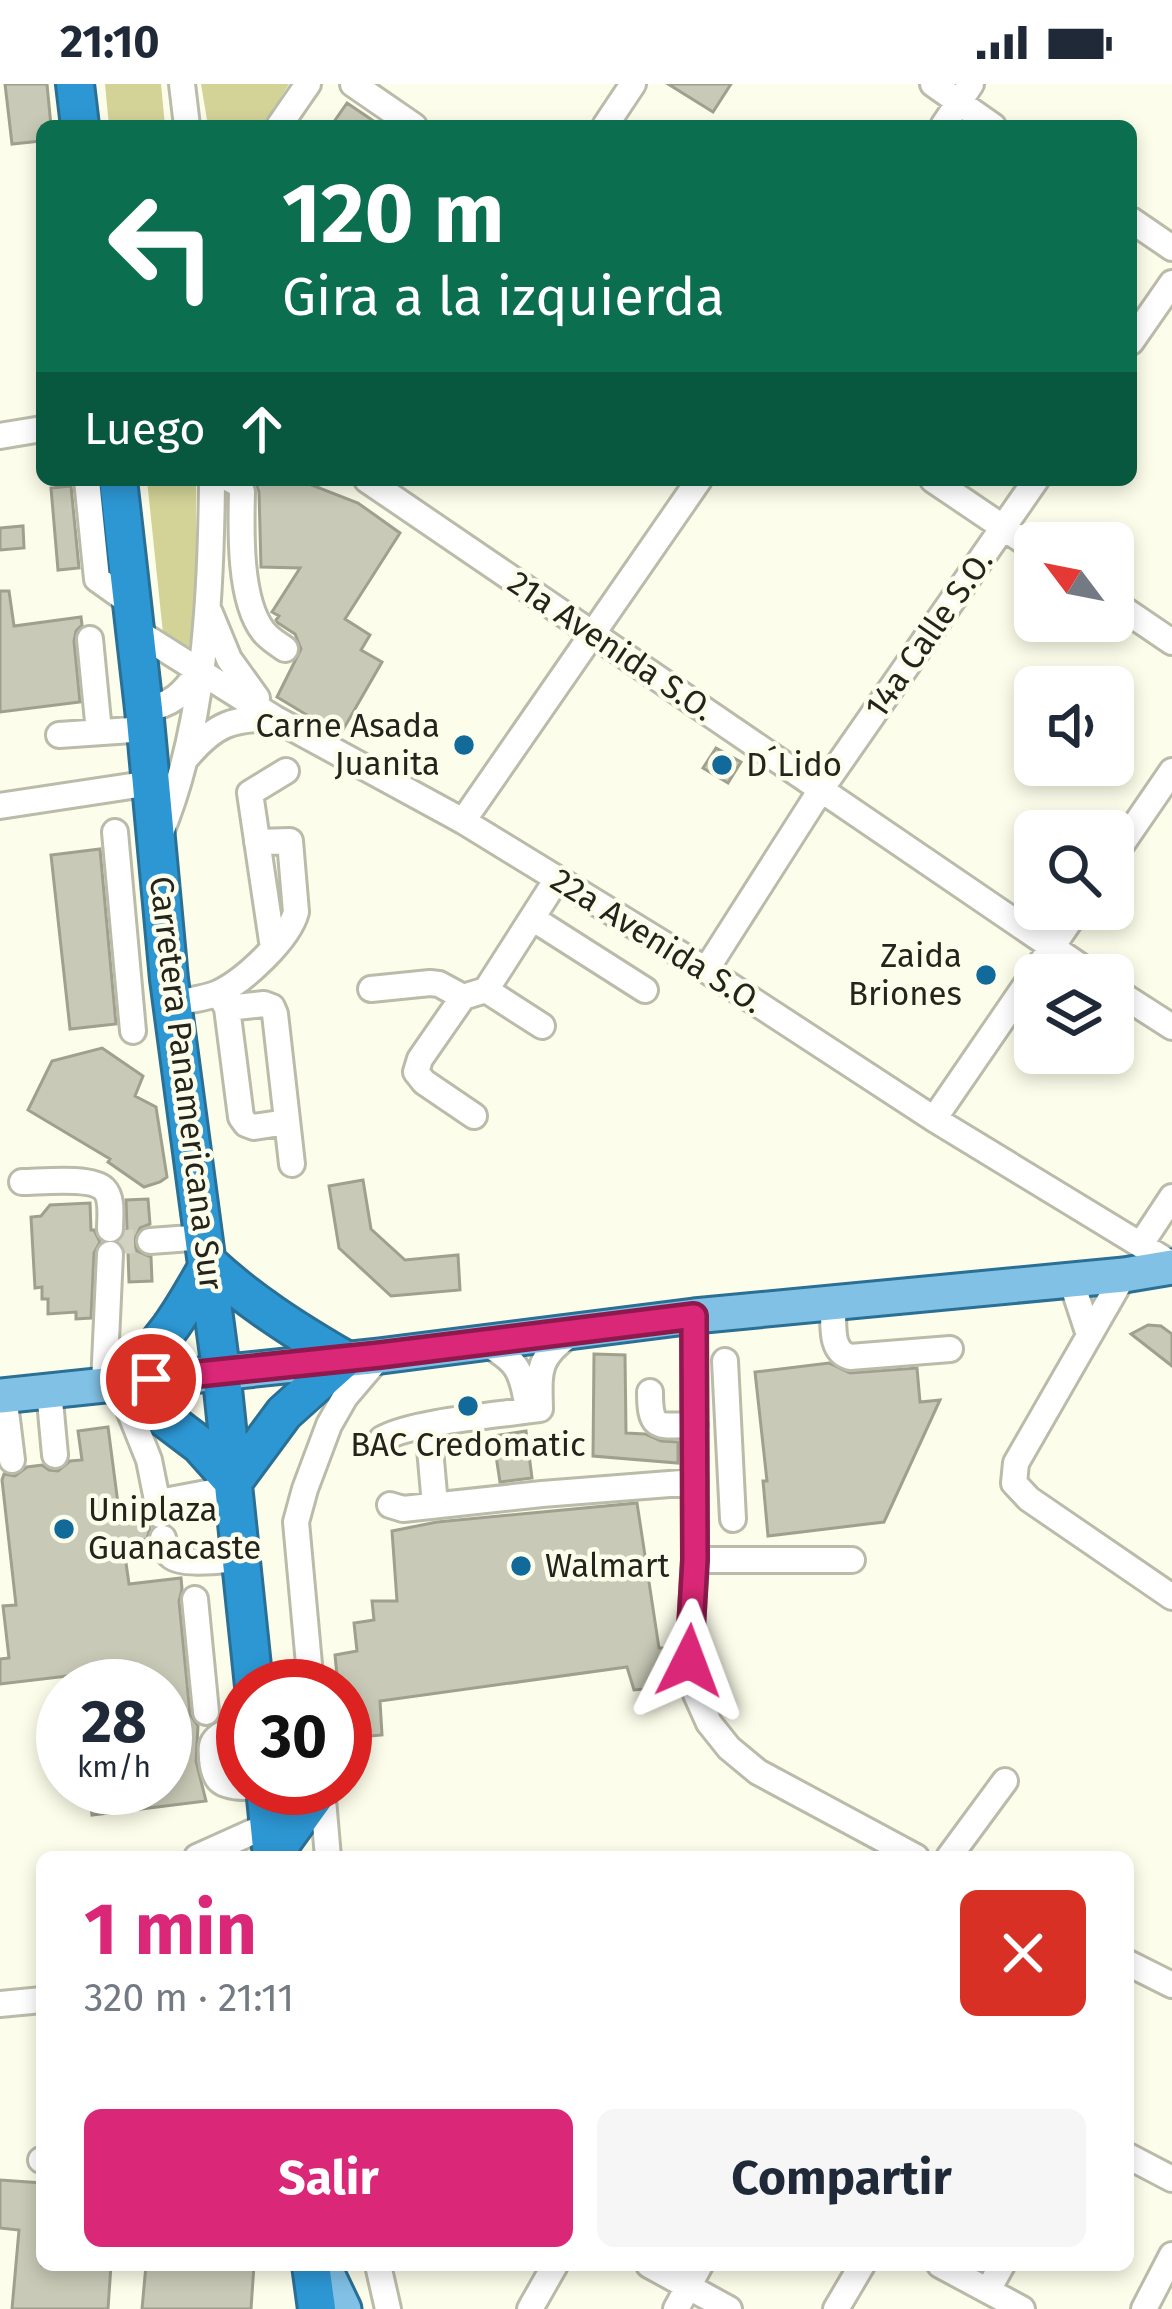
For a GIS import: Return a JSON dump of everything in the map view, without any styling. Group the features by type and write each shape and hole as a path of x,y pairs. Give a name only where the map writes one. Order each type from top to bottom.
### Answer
{"highway":[{"path":"75,84 79,120"},
{"name":"Carretera Panamericana Sur","path":"119,486 172,1004 207,1250 241,1559 231,1659"},
{"path":"207,1250 287,1325 362,1357 284,1414 233,1485 188,1434 111,1383 143,1362 166,1336 207,1250"},
{"path":"300,2309 306,2271"},
{"path":"308,2271 316,2309"}],"main road":[{"path":"2,1395 1172,1266"},
{"path":"326,2271 344,2309"}],"street":[{"path":"182,84 186,120"},
{"path":"283,120 308,84"},
{"path":"353,84 405,120"},
{"path":"609,120 633,84"},
{"path":"932,84 965,93 988,120"},
{"path":"947,120 965,93"},
{"path":"1137,224 1172,248"},
{"path":"1137,333 1172,283"},
{"path":"0,436 36,430"},
{"name":"22a Avenida S.O.","path":"88,486 97,579 134,617 199,670 274,718 463,821 1172,1266"},
{"path":"157,843 187,757 208,606 212,486"},
{"path":"239,486 241,560 261,629 285,649"},
{"name":"21a Avenida S.O.","path":"376,486 1062,954"},
{"path":"463,821 695,486"},
{"path":"942,486 1014,535"},
{"name":"14a Calle S.O.","path":"706,970 822,788 1032,486"},
{"path":"211,556 241,560"},
{"path":"208,606 229,659 274,718"},
{"path":"1134,616 1170,640"},
{"path":"90,639 99,733"},
{"path":"59,735 99,733 145,719 179,697 199,670"},
{"path":"187,757 220,726 239,719 274,718"},
{"path":"223,1000 273,949 250,793 286,771"},
{"path":"1134,826 1167,778"},
{"path":"0,806 151,783"},
{"path":"115,832 133,1031"},
{"path":"474,1117 424,1082 416,1072 420,1059 475,993 557,879"},
{"path":"122,903 162,898"},
{"path":"532,918 645,990"},
{"path":"934,1119 1064,930"},
{"path":"370,989 440,984 475,993 542,1026"},
{"path":"223,1000 241,1117 254,1126 287,1122"},
{"path":"172,1004 223,1000 272,1006 292,1164"},
{"path":"1134,1003 1172,1028"},
{"path":"22,1182 90,1182 104,1188 110,1200 111,1383 149,1460 166,1550 182,1561 241,1559"},
{"path":"1141,1244 1172,1197"},
{"path":"150,1241 207,1250"},
{"path":"1124,1274 1016,1463 1014,1483 1172,1597"},
{"path":"1071,1280 1089,1335"},
{"path":"833,1304 836,1347 841,1354 950,1348"},
{"path":"694,1316 695,1560 689,1661 696,1694 709,1723 758,1772 905,1851"},
{"path":"534,1410 541,1364 548,1352 576,1330"},
{"path":"483,1342 514,1362 534,1410"},
{"path":"308,1659 296,1522 329,1425 362,1357"},
{"path":"724,1361 733,1519"},
{"path":"49,1390 56,1455"},
{"path":"650,1391 654,1421 695,1425"},
{"path":"2,1395 12,1460"},
{"path":"694,1396 727,1396"},
{"path":"382,1439 428,1426 534,1410"},
{"path":"428,1426 436,1505"},
{"path":"390,1505 403,1509 695,1482"},
{"path":"161,1518 233,1485"},
{"path":"695,1560 852,1560"},
{"path":"195,1599 230,1659"},
{"path":"206,1712 216,1692"},
{"path":"216,1739 212,1749 216,1778"},
{"path":"953,1851 1004,1780"},
{"path":"324,1815 327,1851"},
{"path":"208,1851 267,1817"},
{"path":"1134,1966 1172,1985"},
{"path":"0,2004 36,2001"},
{"path":"1134,2159 1172,2180"},
{"path":"1144,2309 1172,2255"},
{"path":"379,2271 388,2309"},
{"path":"530,2309 552,2271"},
{"path":"836,2309 858,2271"},
{"path":"952,2271 1022,2309"},
{"path":"988,2290 999,2271"},
{"path":"676,2309 694,2276 729,2309"}],"green space":[{"path":"105,84 161,84 164,120 108,120"},
{"path":"201,84 289,84 267,120 207,120"},
{"path":"148,486 196,486 196,611 189,646 178,651 164,643"}],"building":[{"path":"5,84 47,84 50,120 36,120 36,142 12,144"},
{"path":"668,84 731,84 713,112"},
{"path":"347,103 372,120 335,120"},
{"path":"71,486 79,568 58,570 51,488"},
{"path":"257,486 314,486 358,503 400,533 345,619 370,635 361,650 382,662 340,735 277,697 301,649 295,634 278,623 279,616 272,612 300,568 261,567"},
{"path":"23,526 24,548 0,550 0,528"},
{"path":"0,591 9,591 14,626 81,617 74,641 80,702 0,712"},
{"name":"D´Lido","path":"716,748 741,762 728,783 703,768"},
{"path":"100,849 116,1024 70,1029 51,855"},
{"path":"102,1048 143,1076 135,1096 156,1107 167,1177 160,1182 144,1187 110,1159 28,1110 52,1061"},
{"path":"363,1180 371,1229 405,1260 458,1255 460,1290 391,1296 339,1248 329,1186"},
{"path":"148,1199 150,1224 140,1228 134,1241 137,1251 151,1257 152,1281 129,1282 128,1253 120,1241 127,1229 126,1200"},
{"path":"90,1203 91,1230 100,1242 94,1253 91,1318 76,1319 76,1312 48,1314 42,1287 35,1288 31,1217 41,1216 50,1205"},
{"path":"1148,1325 1161,1326 1172,1334 1172,1366 1131,1334"},
{"path":"594,1354 625,1355 626,1433 678,1442 678,1463 593,1456"},
{"path":"829,1363 850,1373 917,1368 920,1402 940,1400 884,1522 768,1536 755,1372"},
{"path":"108,1427 120,1519 144,1517 150,1528 147,1539 123,1542 129,1584 181,1578 185,1659 36,1659 36,1680 0,1684 0,1659 9,1658 3,1606 16,1605 2,1480 4,1474 15,1476 27,1467 42,1465 58,1471 70,1461 82,1460 78,1431"},
{"path":"526,1431 532,1478 500,1482 493,1436"},
{"name":"Walmart","path":"637,1503 659,1648 668,1648 670,1672 664,1673 668,1687 634,1690 627,1667 380,1701 382,1735 372,1736 372,1659 335,1659 335,1655 357,1651 354,1623 374,1620 372,1601 397,1601 392,1531 437,1522"},
{"path":"192,1717 198,1726 196,1761 206,1801 192,1803"},
{"path":"0,2180 36,2183 36,2271 111,2271 108,2309 12,2309 19,2230 0,2228"},
{"path":"145,2271 254,2271 251,2309 142,2309"}],"tunnel":[{"path":"110,1242 150,1241"}],"place":[{"name":"Carne Asada Juanita","path":"464,745"},
{"name":"D´Lido","path":"722,765"},
{"name":"Zaida Briones","path":"986,975"},
{"name":"BAC Credomatic","path":"468,1406"},
{"name":"Uniplaza Guanacaste","path":"64,1529"},
{"name":"Walmart","path":"521,1566"}],"route":[{"path":"151,1379 694,1316 695,1560 689,1661"}]}
